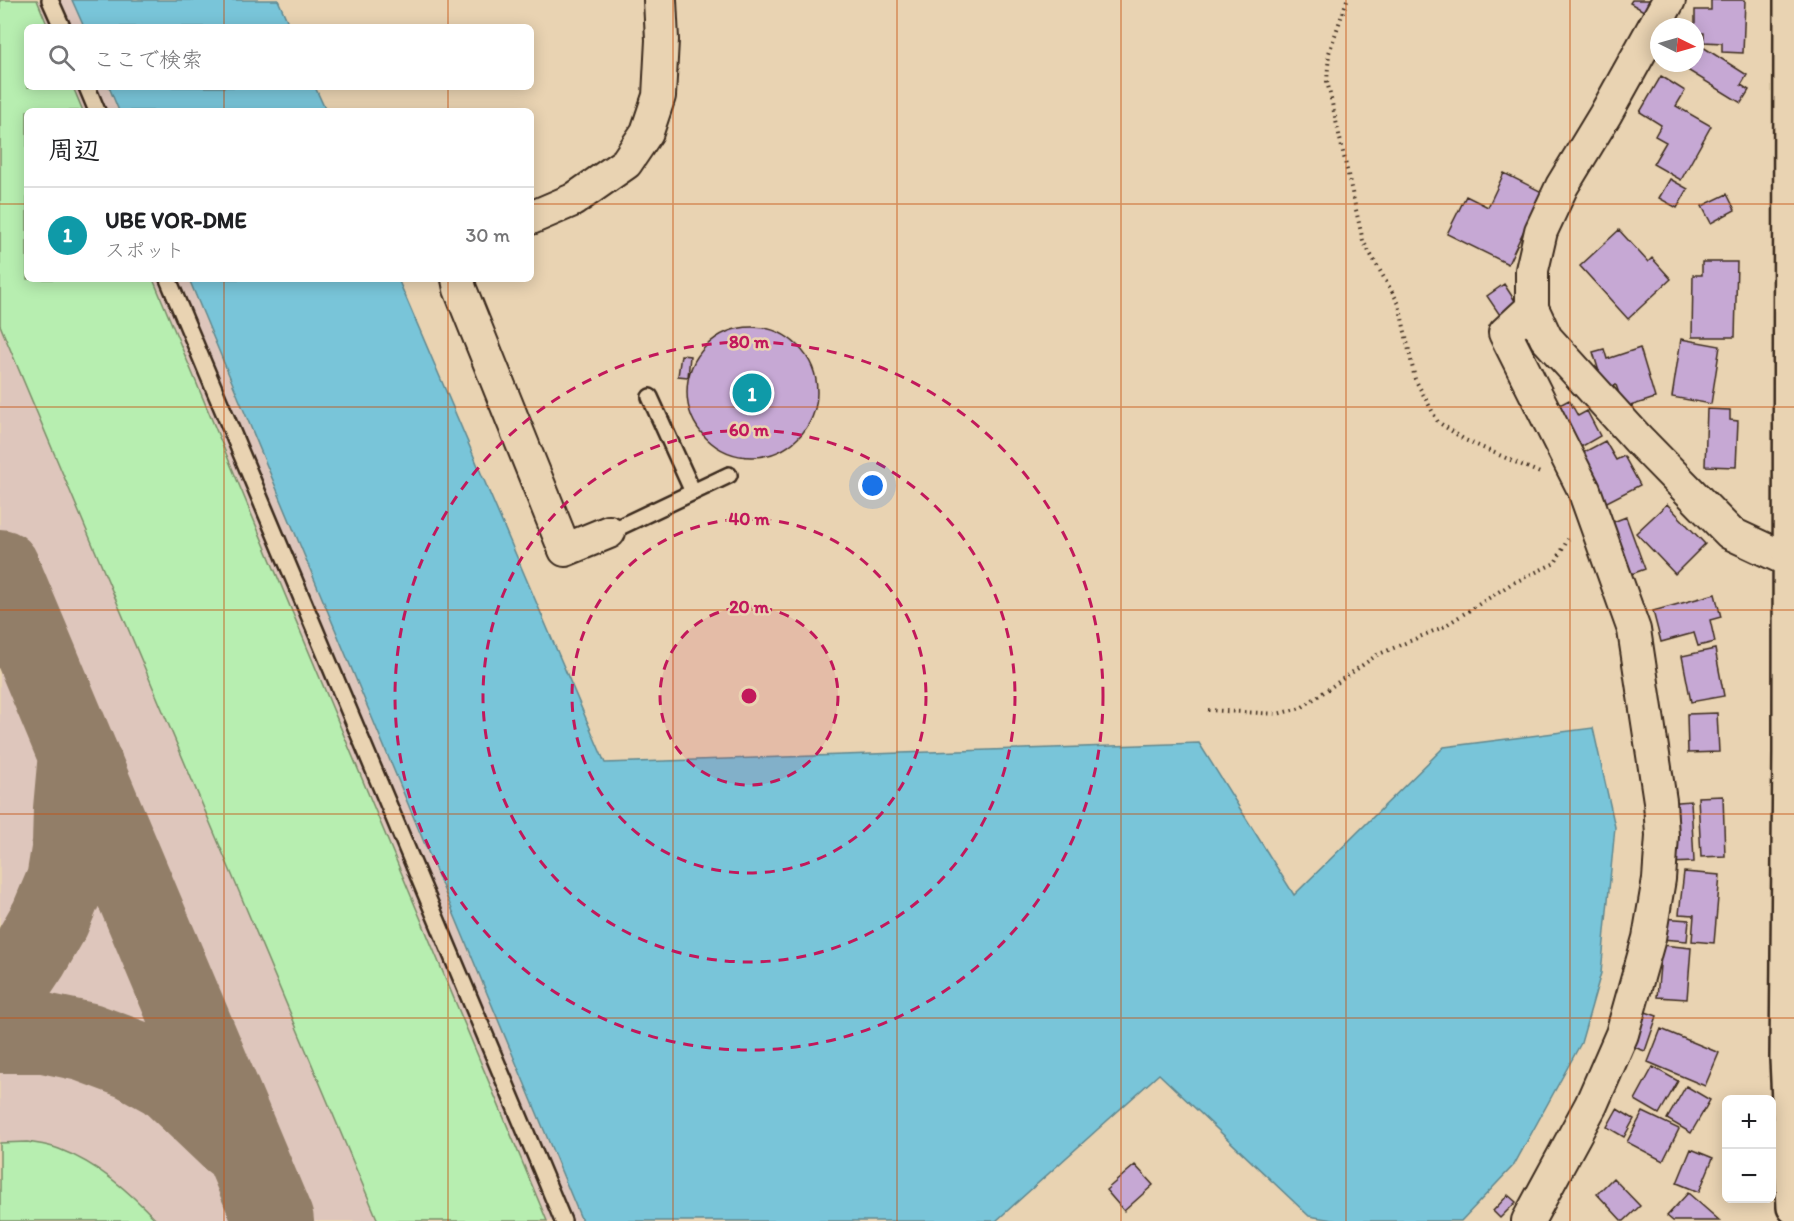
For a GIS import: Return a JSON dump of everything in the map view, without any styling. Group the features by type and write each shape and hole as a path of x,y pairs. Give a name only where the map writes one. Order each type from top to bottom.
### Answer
{"main road":[{"path":"1791,0 1790,1060 1794,1207"}],"street":[{"path":"534,217 573,200 626,163 647,132 659,96 662,40 660,0"},
{"path":"1669,0 1605,115 1562,186 1541,231 1532,270 1532,308 1546,338 1567,362 1638,440 1730,533 1790,561"},
{"path":"459,282 565,550 609,532"},
{"path":"1528,1221 1591,1105 1622,1034 1649,938 1659,879 1662,836 1660,801 1634,630 1584,489 1505,333 1532,308"}],"lane":[{"path":"51,0 61,24"},
{"path":"88,90 96,108"},
{"path":"169,282 563,1221"},
{"path":"650,397 693,492"},
{"path":"609,532 729,475"}],"path":[{"path":"1208,710 1277,714 1301,708 1377,655 1443,627 1510,584 1555,562 1568,540 1572,511 1584,489 1465,440 1438,422 1415,379 1399,304 1363,241 1327,81 1329,53 1347,0"}],"shaded area":[{"path":"0,0 72,0 82,24 24,24 24,90 109,90 117,108 24,108 24,282 189,282 581,1221 0,1221"}],"green space":[{"path":"0,0 37,0 47,24 24,24 24,90 74,90 82,108 24,108 24,282 154,282 547,1221 378,1221 0,325"},
{"path":"27,1142 55,1148 87,1162 124,1189 157,1221 0,1221 0,1143"}],"water":[{"path":"72,0 278,0 289,24 83,24"},
{"path":"110,90 316,90 325,108 118,108"},
{"path":"190,282 399,282 605,763 1199,743 1294,895 1444,747 1593,728 1615,827 1601,973 1581,1043 1514,1165 1461,1221 1338,1221 1309,1216 1159,1074 996,1221 582,1221"}],"building":[{"path":"1632,0 1655,0 1647,13 1630,3"},
{"path":"1711,0 1745,0 1743,53 1722,52 1722,43 1704,42 1704,18 1695,18 1695,10 1711,10"},
{"path":"1704,48 1747,75 1741,85 1749,90 1741,103 1691,72 1704,72"},
{"path":"1661,76 1685,91 1676,106 1711,126 1681,180 1653,164 1666,142 1655,136 1661,125 1640,112"},
{"path":"1504,173 1542,192 1508,264 1447,234 1466,196 1488,207"},
{"path":"1670,179 1688,189 1677,208 1659,198"},
{"path":"1727,194 1735,210 1711,223 1702,206"},
{"path":"1619,230 1648,262 1652,258 1671,279 1628,319 1580,266"},
{"path":"1702,262 1737,262 1735,337 1692,337 1693,275 1702,275"},
{"path":"1504,284 1521,310 1504,321 1487,296"},
{"path":"752,327 777,332 798,346 812,367 817,392 812,417 798,438 777,452 752,457 727,452 706,438 692,417 687,392 692,367 706,346 727,332"},
{"path":"1681,339 1720,346 1711,404 1672,397"},
{"path":"1640,348 1655,398 1624,408 1616,385 1604,388 1593,352 1604,349 1607,359"},
{"path":"681,355 690,356 688,377 678,376"},
{"path":"1569,400 1578,416 1587,411 1600,436 1574,451 1552,409"},
{"path":"1707,409 1730,410 1730,420 1738,421 1736,467 1705,466"},
{"path":"1605,441 1616,460 1624,456 1640,485 1601,505 1575,457"},
{"path":"1667,504 1705,544 1675,574 1636,533"},
{"path":"1626,517 1645,569 1626,576 1608,524"},
{"path":"1715,594 1721,617 1710,620 1715,642 1698,646 1694,633 1661,642 1653,611"},
{"path":"1715,649 1724,696 1691,702 1682,656"},
{"path":"1717,713 1719,752 1688,753 1687,714"},
{"path":"1723,796 1725,856 1701,857 1698,797"},
{"path":"1691,801 1694,862 1669,863 1666,803"},
{"path":"1684,872 1720,875 1714,943 1692,941 1694,915 1679,914"},
{"path":"1662,918 1689,920 1687,941 1661,939"},
{"path":"1662,945 1691,948 1687,999 1657,997"},
{"path":"1637,1009 1657,1016 1645,1051 1625,1044"},
{"path":"1661,1029 1719,1053 1705,1086 1648,1062"},
{"path":"1653,1067 1678,1081 1659,1114 1635,1100"},
{"path":"1686,1086 1710,1100 1691,1133 1667,1119"},
{"path":"1617,1109 1634,1119 1624,1137 1607,1127"},
{"path":"1643,1112 1679,1129 1663,1161 1627,1142"},
{"path":"1691,1149 1713,1158 1699,1192 1677,1183"},
{"path":"1135,1165 1153,1185 1124,1211 1106,1190"},
{"path":"1613,1178 1640,1206 1624,1221 1597,1194"},
{"path":"1688,1193 1720,1221 1673,1221 1667,1216"},
{"path":"1508,1195 1516,1202 1500,1218 1493,1211"}],"taxiway":[{"path":"0,569 274,1221"},
{"path":"0,995 30,954 50,919 66,881 72,844 77,765"},
{"path":"0,1033 44,1033 86,1042 134,1060 168,1079 232,1140"}],"place":[{"name":"UBE VOR-DME","path":"752,393"}]}
